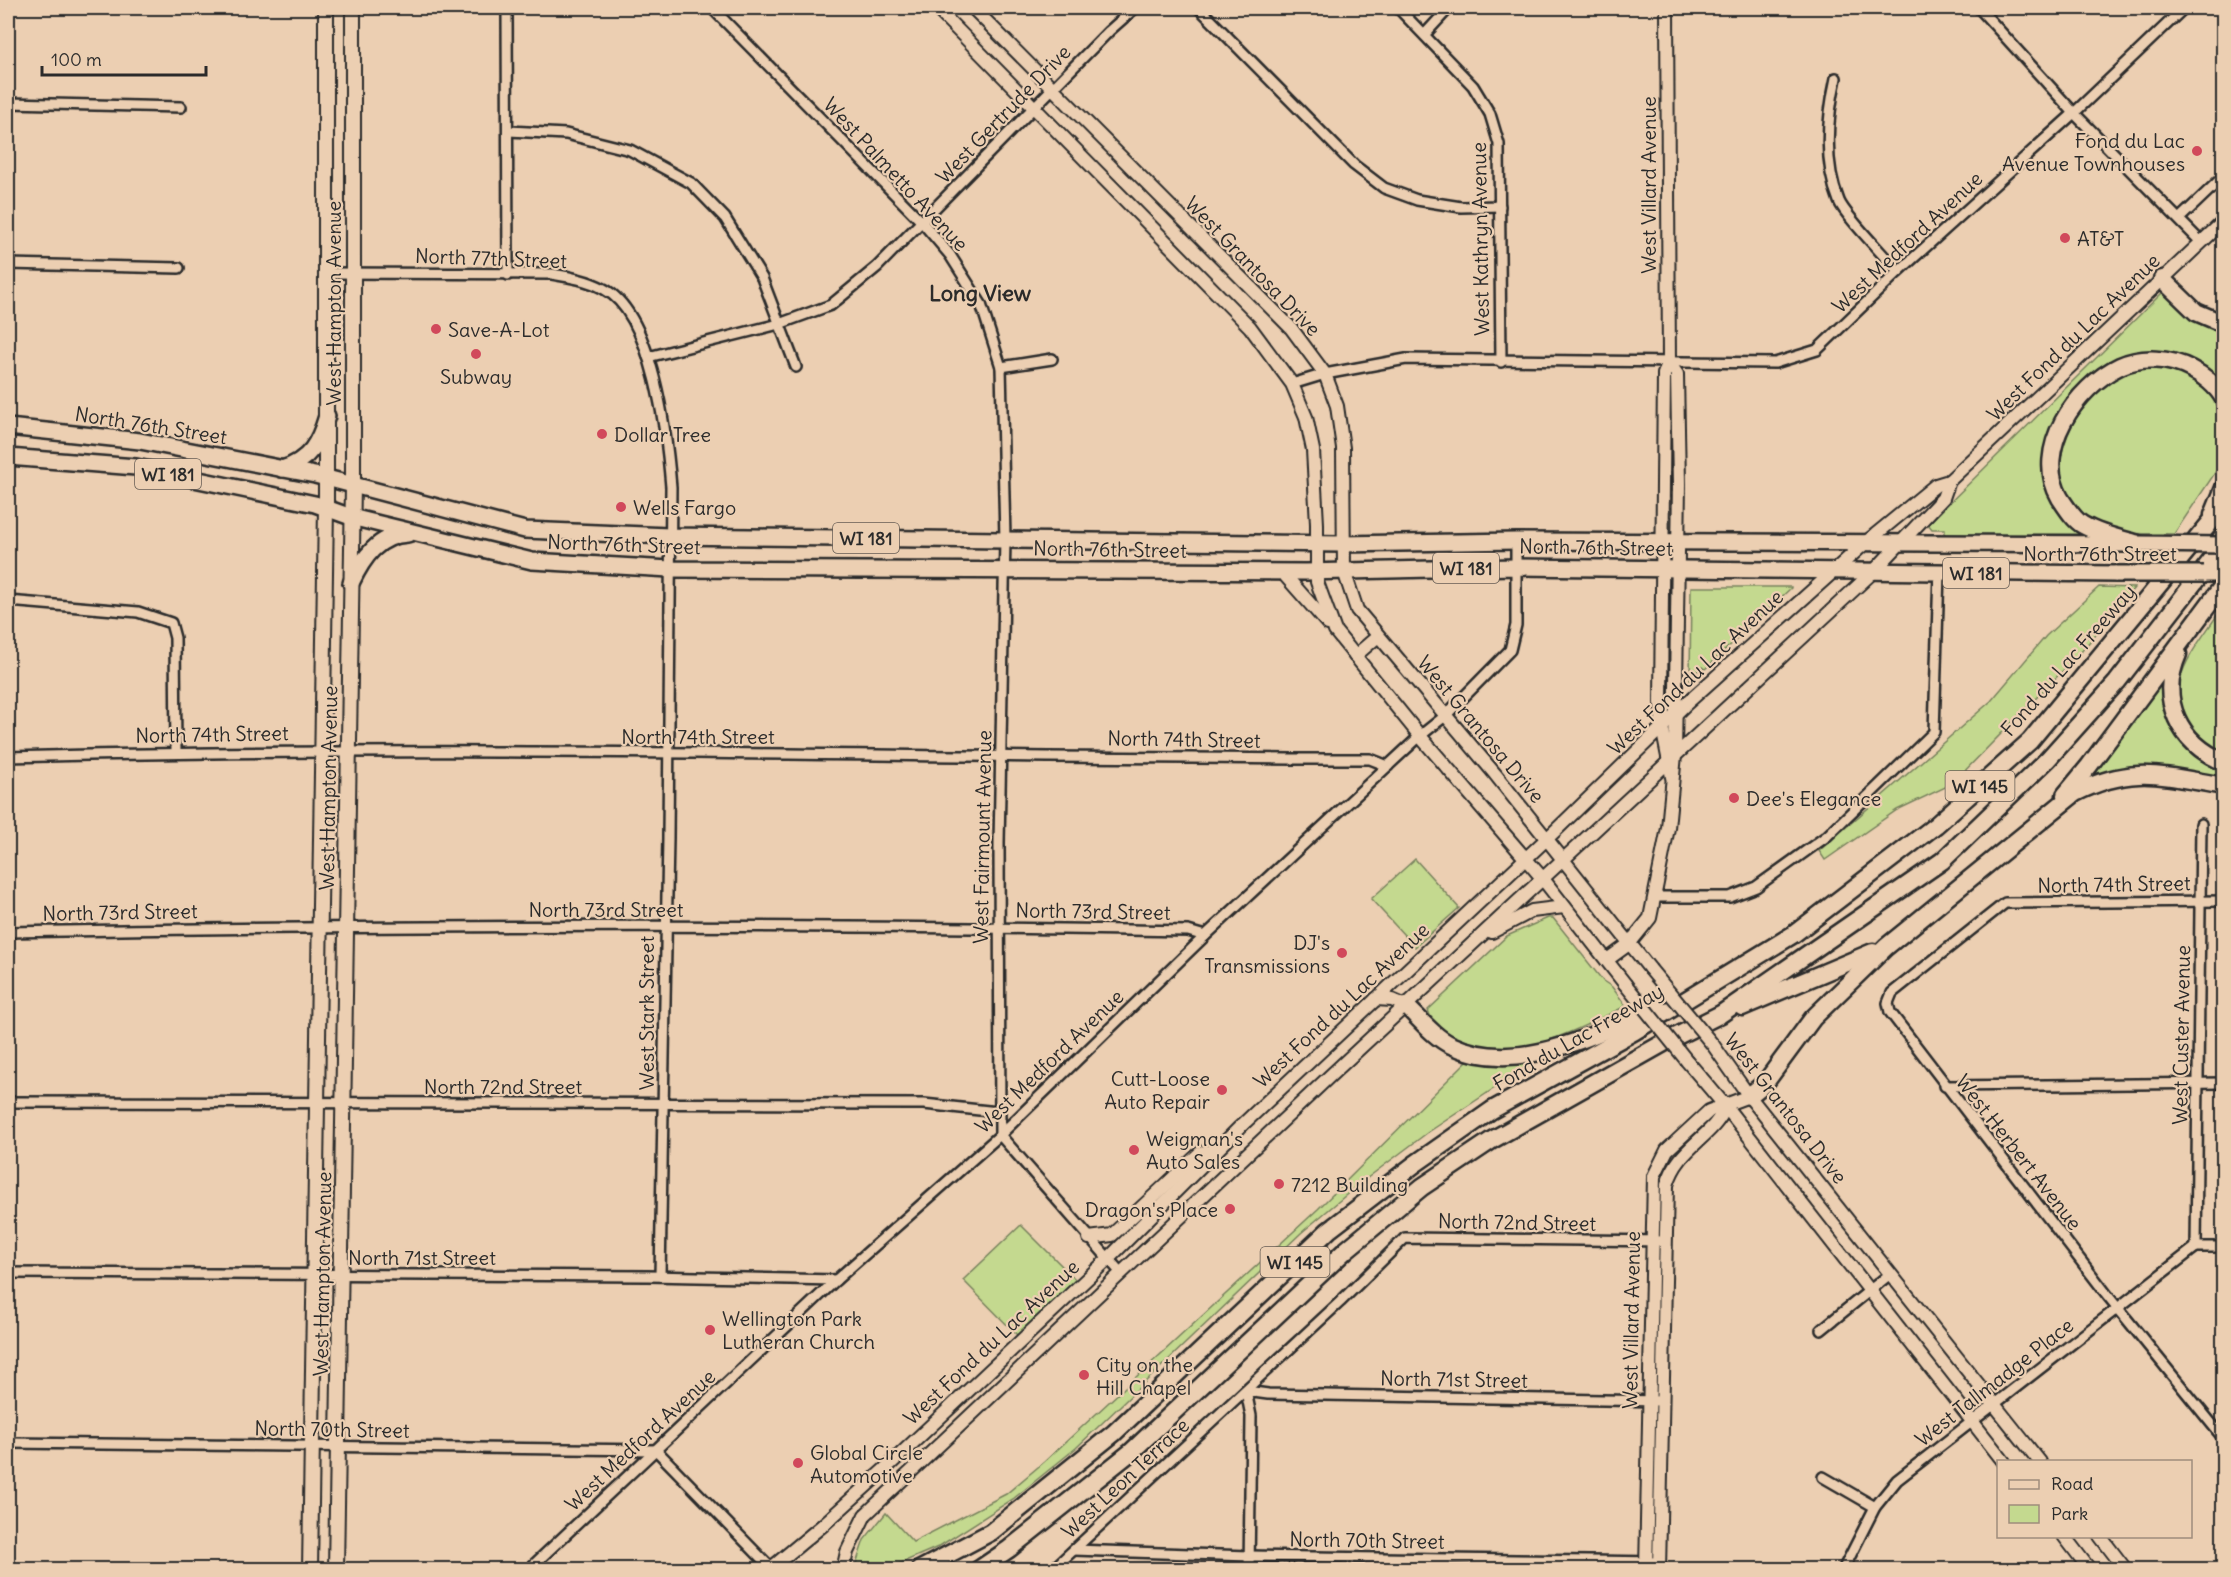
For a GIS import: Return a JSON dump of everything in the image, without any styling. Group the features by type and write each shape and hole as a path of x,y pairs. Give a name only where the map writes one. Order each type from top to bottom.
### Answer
{"highway":[{"path":"2162,279 2196,312 2223,324"},
{"path":"2139,544 2082,525 2066,508 2056,491 2052,458 2062,424 2092,387 2121,366 2142,360 2180,363 2199,373 2223,399"},
{"path":"2209,525 2223,488"},
{"name":"Fond du Lac Freeway","path":"919,1569 991,1532 1114,1433 1329,1230 1416,1164 1492,1110 1635,1031 1794,934 1935,825 2030,741 2223,506"},
{"name":"WI 145","path":"978,1569 1009,1549 1131,1452 1346,1250 1422,1187 1491,1140 1669,1040 1721,1014 1942,861 2048,759 2117,682 2223,544"},
{"path":"2043,817 2089,766 2223,584"},
{"path":"2184,639 2171,668 2174,710 2180,727 2193,744 2223,762"},
{"path":"1749,1096 1766,1083 1813,1018 1886,947 2075,793 2096,783 2124,775 2167,775 2223,786"},
{"path":"1721,1014 1790,989 1886,947"},
{"path":"1406,1006 1451,1045 1479,1053 1515,1056 1568,1043 1700,991"}],"main road":[{"name":"West Hampton Avenue","path":"310,1569 327,478 326,8"},
{"name":"West Hampton Avenue","path":"336,1569 353,485 353,8"},
{"path":"282,469 302,460 314,450 327,416"},
{"name":"North 76th Street","path":"8,427 140,441 282,469 327,478 525,530 669,536 1342,544 1516,541 2223,544"},
{"name":"North 76th Street","path":"8,457 136,467 326,507 351,517 532,561 670,568 1004,568 1317,572 1515,567 2223,574"},
{"path":"351,583 366,556 382,542 399,534 421,534"}],"street":[{"path":"507,8 508,275"},
{"name":"West Palmetto Avenue","path":"712,8 922,222 950,255 981,304 1001,367 1005,539"},
{"path":"936,8 1250,327 1292,384 1306,417 1313,450 1317,572 1320,597 1335,632"},
{"name":"West Grantosa Drive","path":"973,8 1291,328 1325,374 1337,406 1343,448 1344,571 1357,610 1713,1045 1749,1096 2039,1460"},
{"name":"West Gertrude Drive","path":"648,357 779,324 831,305 877,267 1135,8"},
{"path":"1199,8 1354,165 1384,188 1417,200 1461,207 1500,206"},
{"name":"West Kathryn Avenue","path":"1398,8 1473,86 1490,114 1499,144 1501,362"},
{"path":"1425,34 1449,8"},
{"name":"West Villard Avenue","path":"1667,8 1669,363 1677,374 1662,727 1671,759"},
{"path":"1979,8 2074,113 2201,242"},
{"name":"West Medford Avenue","path":"1669,363 1775,363 1817,350 1898,272 2074,113 2184,8"},
{"path":"1836,78 1828,109 1828,157 1839,203 1898,272"},
{"path":"8,104 181,107"},
{"path":"509,131 566,134 630,150 691,183 725,218 762,278 796,367"},
{"path":"2179,219 2223,176"},
{"name":"West Fond du Lac Avenue","path":"843,1569 847,1552 865,1515 1468,947 1874,571 1943,498 1949,481 2223,221"},
{"path":"8,264 179,268"},
{"name":"North 77th Street","path":"327,273 552,274 577,278 606,289 623,304 638,326 648,357"},
{"name":"West Stark Street","path":"648,357 668,450 671,487 660,1276"},
{"path":"1001,367 1052,359"},
{"path":"1292,384 1325,374 1406,359 1669,363"},
{"name":"West Fond du Lac Avenue","path":"770,1569 886,1468 1108,1260 1217,1150 1524,858 1546,840 1676,714 1864,544 1936,484 1949,481"},
{"name":"West Fairmount Avenue","path":"1000,1135 998,928 1005,539"},
{"name":"West Medford Avenue","path":"528,1569 836,1280 1000,1135 1205,936 1388,765 1445,716 1510,650 1516,625 1516,541"},
{"name":"West Villard Avenue","path":"1607,960 1629,944 1650,918 1668,828 1671,759 1676,714 1670,569"},
{"path":"1282,572 1543,879 1726,1107 2003,1460"},
{"path":"1656,897 1715,898 1756,887 1827,836 1934,732 1939,572"},
{"path":"8,601 138,612 171,623 175,638 176,752"},
{"path":"1355,656 1377,637"},
{"name":"North 74th Street","path":"8,757 322,751 1002,754 1371,759 1388,765"},
{"name":"West Custer Avenue","path":"2196,1247 2201,824"},
{"name":"North 74th Street","path":"2005,903 2223,901"},
{"name":"West Herbert Avenue","path":"2005,903 1893,993 1888,1004 1890,1012 2118,1308 2223,1439"},
{"path":"1468,947 1532,911 1564,907"},
{"name":"North 73rd Street","path":"8,932 320,927 998,928 1188,931 1205,936"},
{"path":"1376,999 1395,1001 1406,1006"},
{"path":"1945,1086 2223,1083"},
{"name":"West Villard Avenue","path":"1660,1566 1652,1241 1653,1185 1662,1157 1675,1141 1709,1111 1726,1107 1749,1096"},
{"name":"North 72nd Street","path":"8,1102 924,1104 998,1112"},
{"name":"West Villard Avenue","path":"1646,1565 1666,1241 1667,1185 1671,1172 1683,1153 1718,1123 1726,1107"},
{"path":"1000,1135 1121,1273"},
{"path":"1089,1238 1112,1235 1200,1153 1217,1150"},
{"name":"North 72nd Street","path":"1405,1238 1666,1241"},
{"name":"West Leon Terrace","path":"1052,1569 1246,1390 1405,1238"},
{"path":"2196,1247 2223,1246"},
{"name":"West Tallmadge Place","path":"1843,1569 1875,1507 1897,1480 2196,1247"},
{"name":"North 71st Street","path":"8,1273 660,1276 836,1280"},
{"path":"1821,1330 1890,1274"},
{"path":"1246,1390 1251,1416 1248,1569"},
{"name":"North 71st Street","path":"1246,1390 1268,1394 1656,1401"},
{"name":"North 70th Street","path":"8,1443 656,1450"},
{"path":"656,1450 770,1569"},
{"path":"1823,1476 1875,1507"},
{"path":"2066,1538 2090,1569"},
{"path":"2102,1538 2126,1569"},
{"name":"North 70th Street","path":"1074,1550 1660,1566"}],"green space":[{"path":"2162,293 2167,293 2223,328 2223,388 2159,355 2079,395 2049,466 2084,534 1945,535 1945,529 1932,529 1928,524"},
{"path":"2163,365 2194,376 2222,405 2223,461 2174,534 2132,533 2112,530 2093,523 2074,507 2063,489 2060,468 2064,446 2072,425 2101,389 2119,376 2140,368"},
{"path":"1691,587 1791,588 1705,669 1702,667 1692,676 1694,679 1690,683"},
{"path":"2099,587 2134,588 2081,652 1952,784 1897,810 1825,860 1819,851 1991,701 2046,636"},
{"path":"2223,597 2223,755 2198,736 2185,720 2179,705 2178,689 2189,659 2218,614 2216,609"},
{"path":"2165,667 2168,709 2223,766 2223,780 2085,779"},
{"path":"1415,859 1459,908 1415,947 1371,899"},
{"path":"1548,918 1553,918 1626,1006 1562,1036 1514,1049 1490,1050 1468,1046 1447,1035 1438,1027 1428,1010 1507,936"},
{"path":"1471,1057 1537,1060 1427,1133 1358,1185 1301,1233 1076,1448 1013,1499 938,1547 887,1569 854,1570 864,1540 886,1513 913,1542 1006,1494 1044,1462 1318,1209"},
{"path":"1021,1225 1077,1281 1017,1335 963,1280"}],"place":[{"name":"Fond du Lac Avenue Townhouses","path":"2197,151"},
{"name":"AT&T","path":"2065,238"},
{"name":"Save-A-Lot","path":"436,329"},
{"name":"Subway","path":"476,354"},
{"name":"Dollar Tree","path":"602,434"},
{"name":"Wells Fargo","path":"621,507"},
{"name":"Dee's Elegance","path":"1734,798"},
{"name":"DJ's Transmissions","path":"1342,953"},
{"name":"Cutt-Loose Auto Repair","path":"1222,1090"},
{"name":"Weigman's Auto Sales","path":"1134,1150"},
{"name":"7212 Building","path":"1279,1184"},
{"name":"Dragon's Place","path":"1230,1209"},
{"name":"Wellington Park Lutheran Church","path":"710,1330"},
{"name":"City on the Hill Chapel","path":"1084,1375"},
{"name":"Global Circle Automotive","path":"798,1463"}],"district":[{"name":"Long View","path":"980,293"}]}
